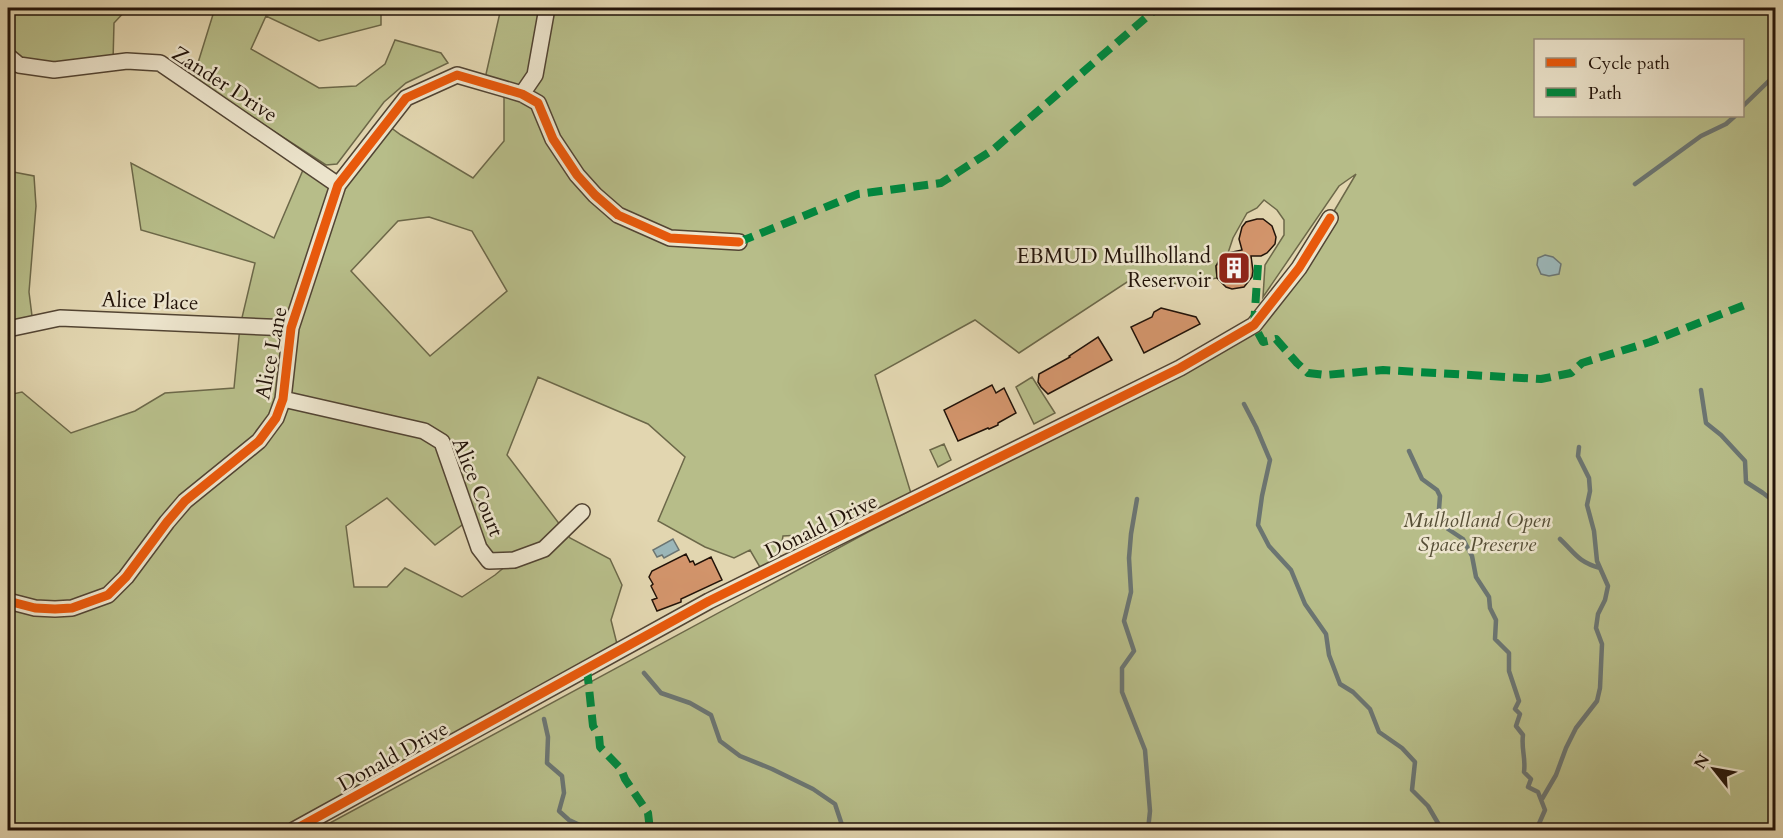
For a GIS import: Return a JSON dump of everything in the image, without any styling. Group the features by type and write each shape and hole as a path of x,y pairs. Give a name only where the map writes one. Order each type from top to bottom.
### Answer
{"street":[{"path":"548,8 535,75 522,94 538,103 553,139 577,175 618,215 670,238 739,242"},
{"name":"Zander Drive","path":"8,56 18,65 54,70 127,61 160,63 338,185"},
{"name":"Alice Lane","path":"8,601 35,608 63,609 89,603 108,595 126,577 185,501 259,441 276,418 283,399 291,328 338,185 406,98 457,75 522,94"},
{"name":"Donald Drive","path":"294,831 709,601 1180,368 1254,325 1299,268 1330,218"},
{"name":"Alice Place","path":"8,329 60,318 291,328"},
{"name":"Alice Court","path":"283,399 424,431 442,442 479,548 489,561 514,560 544,549 582,512"}],"green space":[{"path":"8,8 128,8 114,23 113,62 54,70 8,56"},
{"path":"215,8 381,8 381,25 319,41 266,16 251,49 319,88 356,86 385,64 395,40 441,53 448,63 406,83 384,102 337,164 326,165 193,79"},
{"name":"Mulholland Open Space Preserve","path":"501,8 1775,8 1775,830 317,830 868,532 1081,424 1254,325 1330,218 1356,174 1339,186 1263,297 1265,265 1284,235 1284,220 1277,210 1264,200 1257,208 1247,213 1233,238 1228,253 1219,260 1216,266 1217,278 1186,284 1127,282 1019,353 975,320 875,375 913,500 828,542 801,535 783,536 780,566 764,574 750,550 734,558 705,547 658,521 685,457 648,424 538,377 507,455 570,538 610,559 622,585 611,620 619,652 294,830 8,830 8,395 22,392 71,433 135,411 165,393 234,388 240,326 255,263 141,230 131,163 274,238 306,163 338,185 386,124 473,178 504,141 504,89 484,83","holes":["429,217 472,231 507,291 430,356 351,271 398,221","387,498 435,545 469,520 489,561 513,560 462,597 405,568 387,587 354,587 346,526"]},
{"path":"8,171 34,176 36,206 29,292 33,324 8,329"},
{"path":"1032,377 1055,413 1034,424 1016,387"},
{"path":"944,444 951,460 938,467 930,450"}],"water":[{"path":"1545,255 1553,257 1561,264 1559,274 1549,276 1541,274 1537,265 1538,258"},
{"path":"673,539 679,550 664,558 662,555 657,557 653,550"}],"building":[{"path":"1263,219 1272,226 1276,237 1275,244 1261,256 1251,256 1252,277 1244,287 1232,289 1226,287 1217,278 1216,266 1223,256 1242,250 1239,239 1242,227 1246,222"},
{"path":"1161,308 1196,317 1200,324 1144,353 1131,327 1152,317 1154,312"},
{"path":"1098,337 1112,360 1048,394 1041,387 1038,382 1039,374 1070,357"},
{"path":"992,385 996,393 1004,388 1016,413 998,425 958,441 944,410"},
{"path":"686,554 690,562 693,561 695,565 711,557 722,580 681,599 681,602 657,611 652,600 657,598 649,577 652,571"}],"waterway":[{"path":"1744,105 1776,74"},
{"path":"1635,184 1701,136 1726,124 1734,117"},
{"path":"1701,390 1706,423 1721,435 1745,461 1746,482 1776,503"},
{"path":"1244,404 1270,460 1258,525 1269,546 1291,570 1305,604 1326,634 1329,655 1340,684 1353,692 1370,709 1379,732 1402,748 1415,762 1412,790 1428,806 1442,830"},
{"path":"1542,799 1556,775 1576,728 1597,701 1600,688 1602,644 1596,628 1598,614 1605,600 1608,586 1597,561 1594,531 1587,505 1590,491 1589,478 1578,456 1579,447"},
{"path":"1409,451 1422,479 1437,490 1440,496 1439,509 1448,529 1463,539 1472,556 1476,577 1489,597 1490,608 1496,620 1495,639 1509,653 1509,671 1519,701 1515,709 1520,714 1516,726 1523,735 1524,772 1531,779 1528,787 1538,792 1545,810 1538,826 1540,830"},
{"path":"1137,499 1129,558 1131,592 1124,621 1134,651 1122,668 1122,692 1145,750 1150,811 1148,830"},
{"path":"1560,539 1582,560 1600,568"},
{"path":"644,673 661,693 690,703 711,715 720,741 740,756 813,789 835,804 842,825 852,830"},
{"path":"544,719 548,737 547,763 562,776 564,793 559,811 586,830"}],"marked path":[{"path":"739,242 858,194 941,183 994,149 1157,8"},
{"path":"1258,265 1254,325 1263,342 1276,339 1308,373 1325,375 1383,370 1541,379 1571,373 1582,363 1650,342 1747,304"},
{"path":"587,669 593,726 599,736 600,747 621,769 625,779 648,813 650,830"}],"cycle path":[{"path":"8,601 35,608 72,608 108,595 126,577 185,501 259,441 276,418 283,399 291,328 338,185 406,98 457,75 522,94 538,103 553,139 577,175 618,215 670,238 739,242"},
{"path":"294,830 709,601 1180,368 1254,325 1299,268 1330,218"}],"place":[{"name":"EBMUD Mullholland Reservoir","path":"1234,268"}]}
